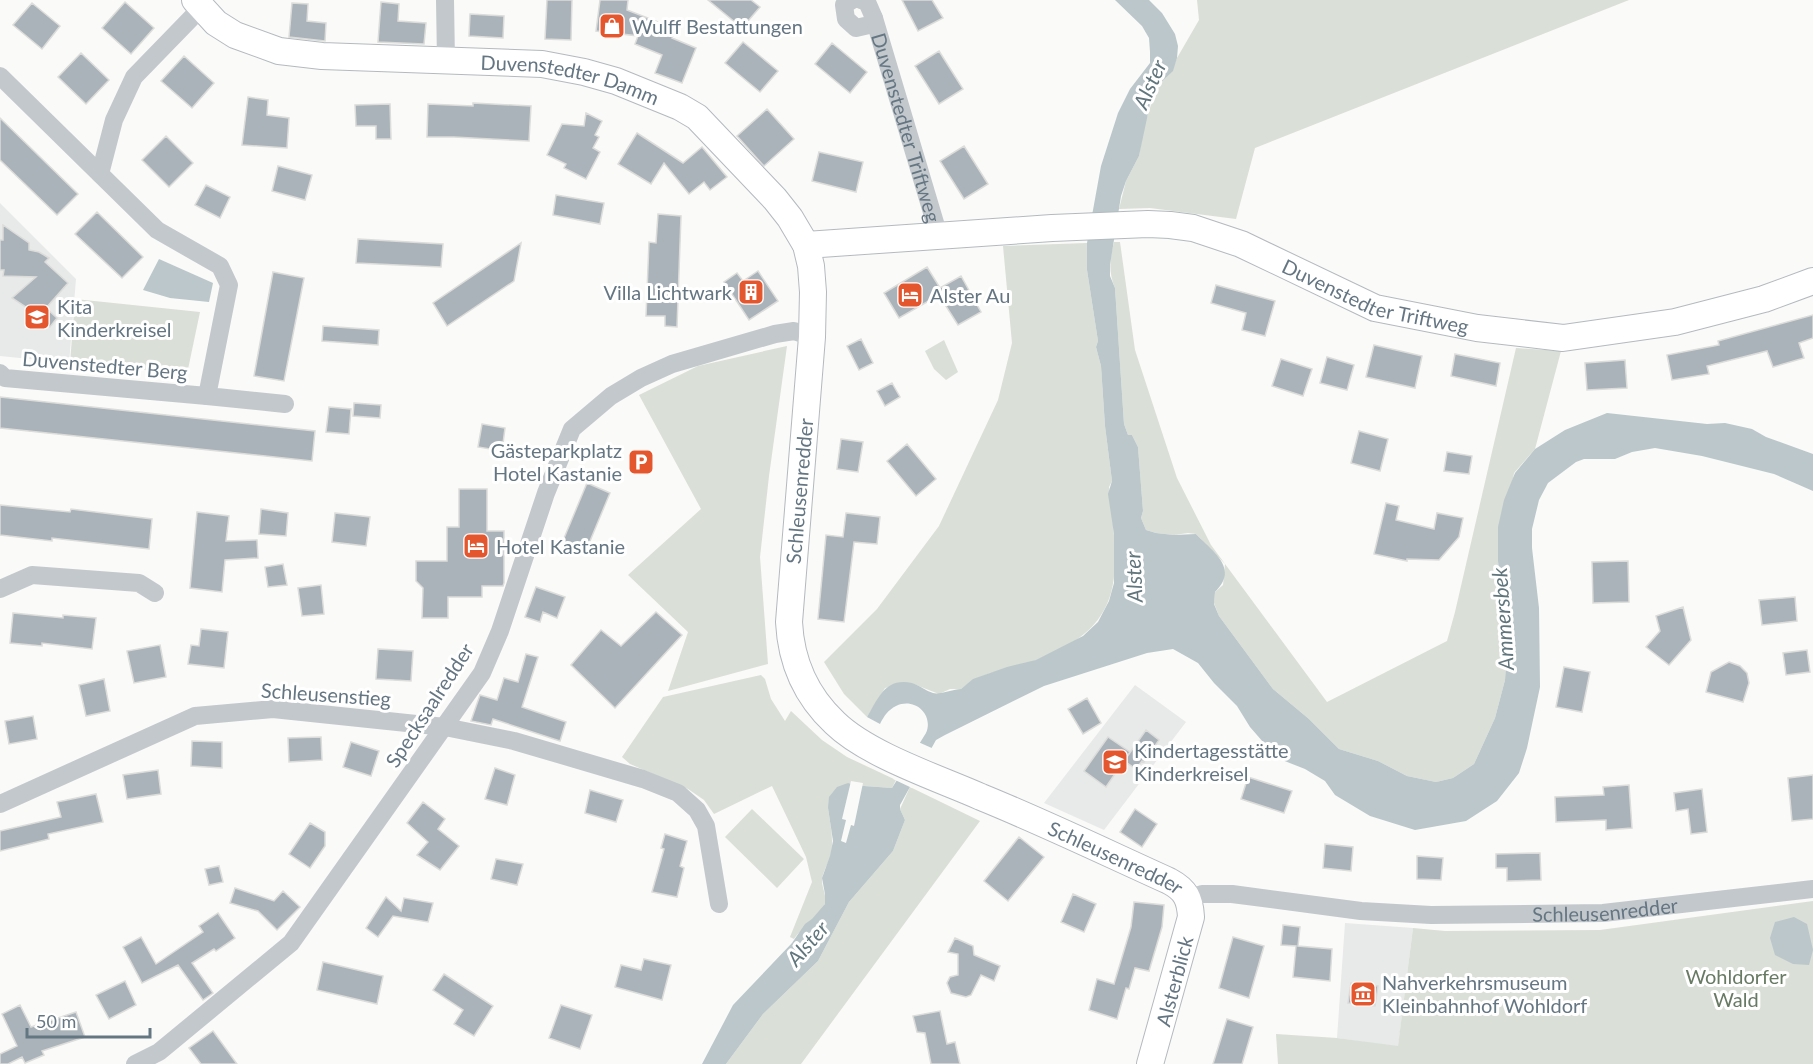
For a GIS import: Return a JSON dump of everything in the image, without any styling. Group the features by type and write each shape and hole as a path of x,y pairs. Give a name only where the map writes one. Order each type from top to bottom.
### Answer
{"street":[{"path":"445,0 446,61"},
{"name":"Duvenstedter Triftweg","path":"852,0 844,6 846,20 856,28 869,25 874,18"},
{"name":"Duvenstedter Triftweg","path":"861,0 867,2 874,18 939,236"},
{"path":"100,174 114,120 134,77 198,4"},
{"name":"Duvenstedter Damm","path":"198,4 216,23 235,35 279,51 322,56 542,64 584,72 649,93 680,107 697,117 775,199 807,245 812,284 812,337"},
{"name":"Duvenstedter Berg","path":"0,76 157,230 220,266 230,285 207,396"},
{"name":"Duvenstedter Triftweg","path":"807,245 1148,224 1192,228 1242,244 1375,308 1477,328 1563,338 1675,322 1764,299 1813,281"},
{"name":"Specksaalredder","path":"135,1064 163,1058 291,943 445,727 482,673 491,652 546,493 572,429 611,396 641,378 672,364 775,334 794,331 812,337"},
{"name":"Schleusenredder","path":"812,337 798,489 789,622 790,638 800,677 811,696 833,722 855,740 1178,885 1189,898 1202,894 1232,894 1361,911 1431,915 1603,913 1813,889"},
{"name":"Duvenstedter Berg","path":"0,373 5,378 285,404"},
{"path":"0,589 32,575 139,583 155,594"},
{"name":"Schleusenstieg","path":"0,804 195,716 273,709 445,727 524,744 643,779 678,793 697,810 706,826 719,904"},
{"name":"Alsterblick","path":"1150,1064 1191,917 1189,898"}],"shaded area":[{"name":"Kita Kinderkreisel","path":"0,203 76,279 69,363 0,356"},
{"name":"Kindertagesstätte Kinderkreisel","path":"1135,685 1186,722 1104,830 1044,803"},
{"path":"1345,923 1413,928 1398,1047 1337,1038"}],"green space":[{"path":"1197,0 1629,0 1255,148 1236,219 1150,208 1119,209 1126,181 1139,156 1144,126 1156,90 1159,83 1172,71 1199,20"},
{"path":"1114,242 1120,242 1135,350 1177,478 1211,545 1327,702 1447,641 1516,348 1561,351 1535,449 1514,473 1498,561 1507,650 1505,680 1495,718 1474,764 1453,778 1436,782 1407,776 1378,761 1339,749 1309,719 1273,689 1219,616 1214,603 1215,592 1223,585 1225,564 1196,534 1174,535 1146,530 1141,518 1143,511 1138,447 1132,435 1128,435 1124,424 1115,288 1111,270"},
{"path":"1087,243 1087,270 1098,341 1096,347 1101,366 1112,481 1109,487 1115,545 1115,569 1111,592 1103,612 1089,630 1067,646 1037,660 978,678 961,689 950,689 939,694 911,683 885,688 867,717 844,694 824,662 877,609 939,526 998,400 1012,343 1003,246"},
{"path":"75,299 200,312 187,374 70,363"},
{"path":"944,340 958,372 946,380 934,369 925,351"},
{"path":"787,346 760,557 768,664 668,691 688,632 628,575 701,509 639,395 698,366"},
{"path":"761,675 765,679 771,699 785,721 791,711 822,740 847,757 896,780 892,788 848,783 828,808 832,843 831,854 822,878 825,904 794,939 790,937 812,882 806,857 772,786 714,814 704,800 688,789 630,764 622,757 663,697"},
{"path":"910,787 980,821 801,1064 726,1064 763,1014 818,961 849,902 893,851 905,820 900,809"},
{"path":"752,809 804,859 777,888 725,837"},
{"name":"Wohldorfer Wald","path":"1813,901 1813,1064 1278,1064 1276,1034 1337,1038 1398,1046 1413,928 1445,931 1600,930"}],"water":[{"name":"Alster","path":"1115,0 1149,0 1162,13 1175,34 1178,46 1173,71 1159,84 1150,104 1139,156 1121,196 1110,265 1110,276 1115,288 1124,424 1128,435 1132,435 1138,447 1143,511 1141,518 1146,530 1156,533 1196,534 1216,554 1224,568 1225,575 1215,592 1214,604 1219,616 1273,689 1309,719 1339,749 1378,761 1407,776 1436,782 1453,778 1474,764 1495,718 1505,680 1507,650 1498,561 1498,527 1504,500 1515,473 1535,449 1565,430 1607,413 1707,424 1725,423 1752,429 1766,437 1813,454 1813,491 1774,474 1702,456 1655,448 1632,452 1615,459 1584,459 1576,462 1548,483 1539,500 1532,529 1539,608 1540,687 1527,748 1519,773 1497,801 1466,821 1415,830 1370,816 1335,795 1325,781 1305,769 1277,758 1250,727 1237,706 1198,663 1173,649 1147,653 1044,686 945,735 936,740 900,805 905,820 893,851 849,902 818,961 763,1014 726,1064 702,1064 733,1005 792,943 805,924 825,904 822,878 833,841 828,808 829,797 837,787 848,783 892,788 926,733 928,726 925,714 921,709 910,704 893,708 880,724 867,717 884,691 895,683 903,682 912,683 936,693 961,689 973,679 1036,660 1083,636 1098,622 1109,601 1114,583 1114,534 1108,494 1112,481 1101,366 1096,347 1098,341 1087,270 1087,243 1101,166 1118,113 1130,89 1150,63 1149,38 1142,26"},
{"path":"159,259 213,283 209,302 170,298 143,290"},
{"path":"1794,917 1807,924 1813,950 1809,965 1793,964 1775,955 1770,938 1775,922"}],"pier":[{"path":"916,741 934,749 912,788 893,779"},
{"path":"851,781 863,783 854,826 851,825 846,843 841,841 846,820 842,819"}],"building":[{"path":"547,0 572,0 571,40 545,39"},
{"path":"600,0 628,0 627,10 676,29 672,38 696,48 682,83 655,73 662,55 635,44 638,36 596,31"},
{"path":"708,0 751,0 760,7 742,28"},
{"path":"902,0 932,0 943,18 918,31"},
{"path":"125,2 154,28 131,54 102,28"},
{"path":"381,2 399,4 398,21 426,23 424,44 378,42"},
{"path":"32,3 60,26 42,49 13,25"},
{"path":"292,3 308,4 307,21 326,23 325,41 289,37"},
{"path":"470,14 504,16 503,38 469,36"},
{"path":"743,42 778,71 760,92 725,63"},
{"path":"832,43 867,72 850,93 815,64"},
{"path":"939,51 963,89 939,104 915,66"},
{"path":"81,53 109,80 86,104 58,77"},
{"path":"184,56 214,83 192,108 161,81"},
{"path":"248,97 268,100 267,115 289,118 287,148 242,145"},
{"path":"473,103 531,106 529,141 427,137 428,104 473,106"},
{"path":"390,104 391,139 376,139 376,126 356,126 355,105"},
{"path":"767,109 794,139 764,166 737,136"},
{"path":"586,113 602,121 595,135 599,137 593,148 600,152 586,179 564,168 566,164 547,155 562,124 584,126"},
{"path":"0,118 78,194 57,215 0,160"},
{"path":"637,133 683,163 702,147 727,177 710,190 704,182 689,194 664,163 651,184 618,164"},
{"path":"166,136 193,163 169,187 142,160"},
{"path":"964,146 988,184 964,199 940,161"},
{"path":"819,152 863,162 856,192 812,181"},
{"path":"278,166 312,175 305,200 272,191"},
{"path":"206,185 230,197 220,218 195,205"},
{"path":"556,195 604,203 600,224 553,215"},
{"path":"97,212 143,257 122,278 75,234"},
{"path":"658,214 681,216 677,327 665,326 665,316 646,316 649,242 656,243"},
{"path":"3,225 29,243 29,250 39,252 49,258 45,262 68,283 46,308 57,318 50,327 35,323 27,317 29,309 12,298 36,277 3,276 4,270 0,270 0,240 3,240"},
{"path":"358,239 443,244 441,267 356,263"},
{"path":"521,243 514,281 447,326 433,303"},
{"path":"927,267 940,288 961,276 981,312 958,325 939,295 899,318 884,293"},
{"name":"Villa Lichtwark","path":"758,271 778,301 749,320 724,282 737,273 743,281"},
{"path":"273,272 304,278 284,381 254,376"},
{"path":"1216,285 1275,301 1265,336 1242,330 1246,313 1211,303"},
{"path":"1813,315 1813,338 1799,343 1804,358 1773,367 1767,351 1707,366 1709,374 1672,380 1667,355 1719,345 1718,341"},
{"path":"323,326 379,330 378,345 322,341"},
{"path":"861,339 873,363 859,370 847,346"},
{"path":"1374,345 1422,356 1415,388 1366,377"},
{"path":"1455,354 1500,363 1496,386 1451,376"},
{"path":"1327,357 1354,365 1347,390 1320,383"},
{"path":"1281,359 1312,369 1303,396 1272,386"},
{"path":"1625,360 1627,388 1587,390 1585,363"},
{"path":"892,383 900,397 885,406 877,391"},
{"path":"0,397 315,431 312,461 0,428"},
{"path":"354,403 381,405 380,418 353,416"},
{"path":"329,407 351,409 349,434 326,432"},
{"path":"482,424 505,428 502,451 478,447"},
{"path":"1359,431 1388,439 1380,471 1351,463"},
{"path":"841,439 863,442 858,472 837,469"},
{"path":"907,444 936,479 916,496 887,461"},
{"path":"1447,452 1472,456 1469,474 1444,471"},
{"path":"587,483 610,493 585,553 562,543"},
{"name":"Hotel Kastanie","path":"459,489 487,489 487,531 504,531 504,583 503,586 482,586 482,597 448,597 448,618 422,618 423,588 416,581 416,561 447,561 447,527 459,527"},
{"path":"1386,503 1399,506 1396,520 1434,529 1437,513 1463,518 1459,537 1439,560 1407,559 1407,561 1374,554"},
{"path":"0,505 70,512 71,509 152,519 149,549 52,538 52,541 0,535"},
{"path":"261,509 288,513 286,536 259,534"},
{"path":"197,512 229,516 226,541 257,540 258,558 225,560 222,592 190,588"},
{"path":"335,513 370,517 366,546 332,542"},
{"path":"846,513 880,517 877,544 854,542 844,622 818,619 826,535 843,537"},
{"path":"1628,561 1629,602 1593,603 1592,562"},
{"path":"283,564 287,585 268,587 265,567"},
{"path":"321,585 324,614 302,616 298,588"},
{"path":"536,587 565,597 557,618 543,612 540,622 525,617"},
{"path":"1795,597 1797,621 1762,625 1759,600"},
{"path":"1683,607 1691,640 1669,665 1646,647 1660,631 1656,616"},
{"path":"656,612 682,635 615,708 571,665 601,630 621,646"},
{"path":"13,613 63,618 63,615 96,618 92,649 42,643 42,646 10,643"},
{"path":"201,629 228,632 224,668 188,664 191,645 199,646"},
{"path":"160,645 166,677 134,683 127,651"},
{"path":"378,649 413,651 411,681 376,679"},
{"path":"1807,650 1810,672 1786,675 1783,653"},
{"path":"526,654 538,657 522,707 566,722 560,741 493,719 491,725 471,721 480,695 497,700 504,678 518,682"},
{"path":"1729,662 1740,666 1747,673 1749,683 1743,702 1706,692 1711,672"},
{"path":"1564,667 1590,672 1582,712 1556,707"},
{"path":"104,679 110,711 86,716 79,685"},
{"path":"1087,698 1101,723 1083,734 1068,709"},
{"path":"33,716 37,739 9,744 5,721"},
{"path":"1146,730 1159,740 1144,762 1142,761 1136,769 1124,761"},
{"path":"321,737 322,760 289,762 288,738"},
{"path":"1108,737 1130,752 1106,787 1084,771"},
{"path":"192,741 222,742 222,768 191,766"},
{"path":"351,742 379,751 371,776 343,767"},
{"path":"495,768 515,775 507,805 485,799"},
{"path":"158,770 161,794 127,799 123,775"},
{"path":"1813,775 1813,819 1792,821 1788,778"},
{"path":"1248,777 1292,791 1284,813 1241,799"},
{"path":"1629,785 1632,828 1606,830 1606,820 1556,822 1555,797 1604,795 1603,787"},
{"path":"1702,789 1707,832 1691,834 1688,809 1676,811 1674,793"},
{"path":"590,790 623,800 616,822 585,813"},
{"path":"96,794 103,822 48,834 49,839 0,851 0,831 61,817 57,802"},
{"path":"423,802 445,819 438,829 459,846 440,870 417,855 428,842 407,823"},
{"path":"1135,809 1157,824 1142,847 1120,832"},
{"path":"310,823 325,832 325,846 310,868 289,854"},
{"path":"665,834 687,841 680,866 684,868 677,897 652,892 664,849 661,848"},
{"path":"1019,837 1044,857 1008,901 984,881"},
{"path":"1325,844 1353,847 1351,871 1323,868"},
{"path":"1540,853 1541,880 1507,881 1507,868 1496,868 1496,854"},
{"path":"1417,856 1443,858 1441,880 1417,879"},
{"path":"496,859 523,864 517,885 491,879"},
{"path":"219,866 223,882 209,885 205,869"},
{"path":"235,888 274,901 283,891 300,907 277,930 258,911 230,903"},
{"path":"1073,894 1096,904 1084,932 1061,922"},
{"path":"386,897 401,911 404,898 433,903 428,922 393,916 378,937 366,928"},
{"path":"1134,902 1164,905 1162,927 1149,971 1135,968 1129,989 1126,988 1117,1019 1089,1010 1097,979 1114,984 1131,927"},
{"path":"218,913 235,938 192,963 213,993 203,1000 178,965 142,983 123,947 141,937 156,964 203,932 199,926"},
{"path":"1283,925 1300,927 1298,946 1332,949 1330,981 1293,977 1296,946 1281,945"},
{"path":"1233,937 1264,946 1249,998 1219,988"},
{"path":"955,938 973,946 974,955 1000,966 994,981 981,975 971,995 966,997 951,993 947,983 950,977 958,975 958,954 948,952"},
{"path":"644,959 671,965 662,1000 615,987 621,965 641,970"},
{"path":"323,962 383,976 377,1004 317,990"},
{"path":"444,974 493,1006 474,1036 454,1024 463,1010 433,990"},
{"path":"125,981 136,1005 109,1019 96,995"},
{"name":"Nahverkehrsmuseum Kleinbahnhof Wohldorf","path":"1351,983 1378,986 1375,1006 1348,1003"},
{"path":"20,1005 31,1027 76,1012 85,1037 42,1051 44,1055 25,1063 22,1057 8,1064 0,1064 0,1054 17,1046 2,1014"},
{"path":"561,1005 592,1015 580,1049 549,1038"},
{"path":"940,1011 947,1044 955,1042 960,1064 931,1064 925,1033 917,1032 913,1016"},
{"path":"1227,1019 1253,1027 1242,1064 1213,1064"},
{"path":"213,1031 237,1064 201,1064 189,1048"}],"place":[{"name":"Wulff Bestattungen","path":"612,26"},
{"name":"Villa Lichtwark","path":"751,292"},
{"name":"Alster Au","path":"910,295"},
{"name":"Kita Kinderkreisel","path":"37,317"},
{"name":"Gästeparkplatz Hotel Kastanie","path":"641,462"},
{"name":"Hotel Kastanie","path":"476,546"},
{"name":"Kindertagesstätte Kinderkreisel","path":"1115,762"},
{"name":"Nahverkehrsmuseum Kleinbahnhof Wohldorf","path":"1363,994"}],"water label":[{"name":"Ammersbek","path":"1502,619"}]}
